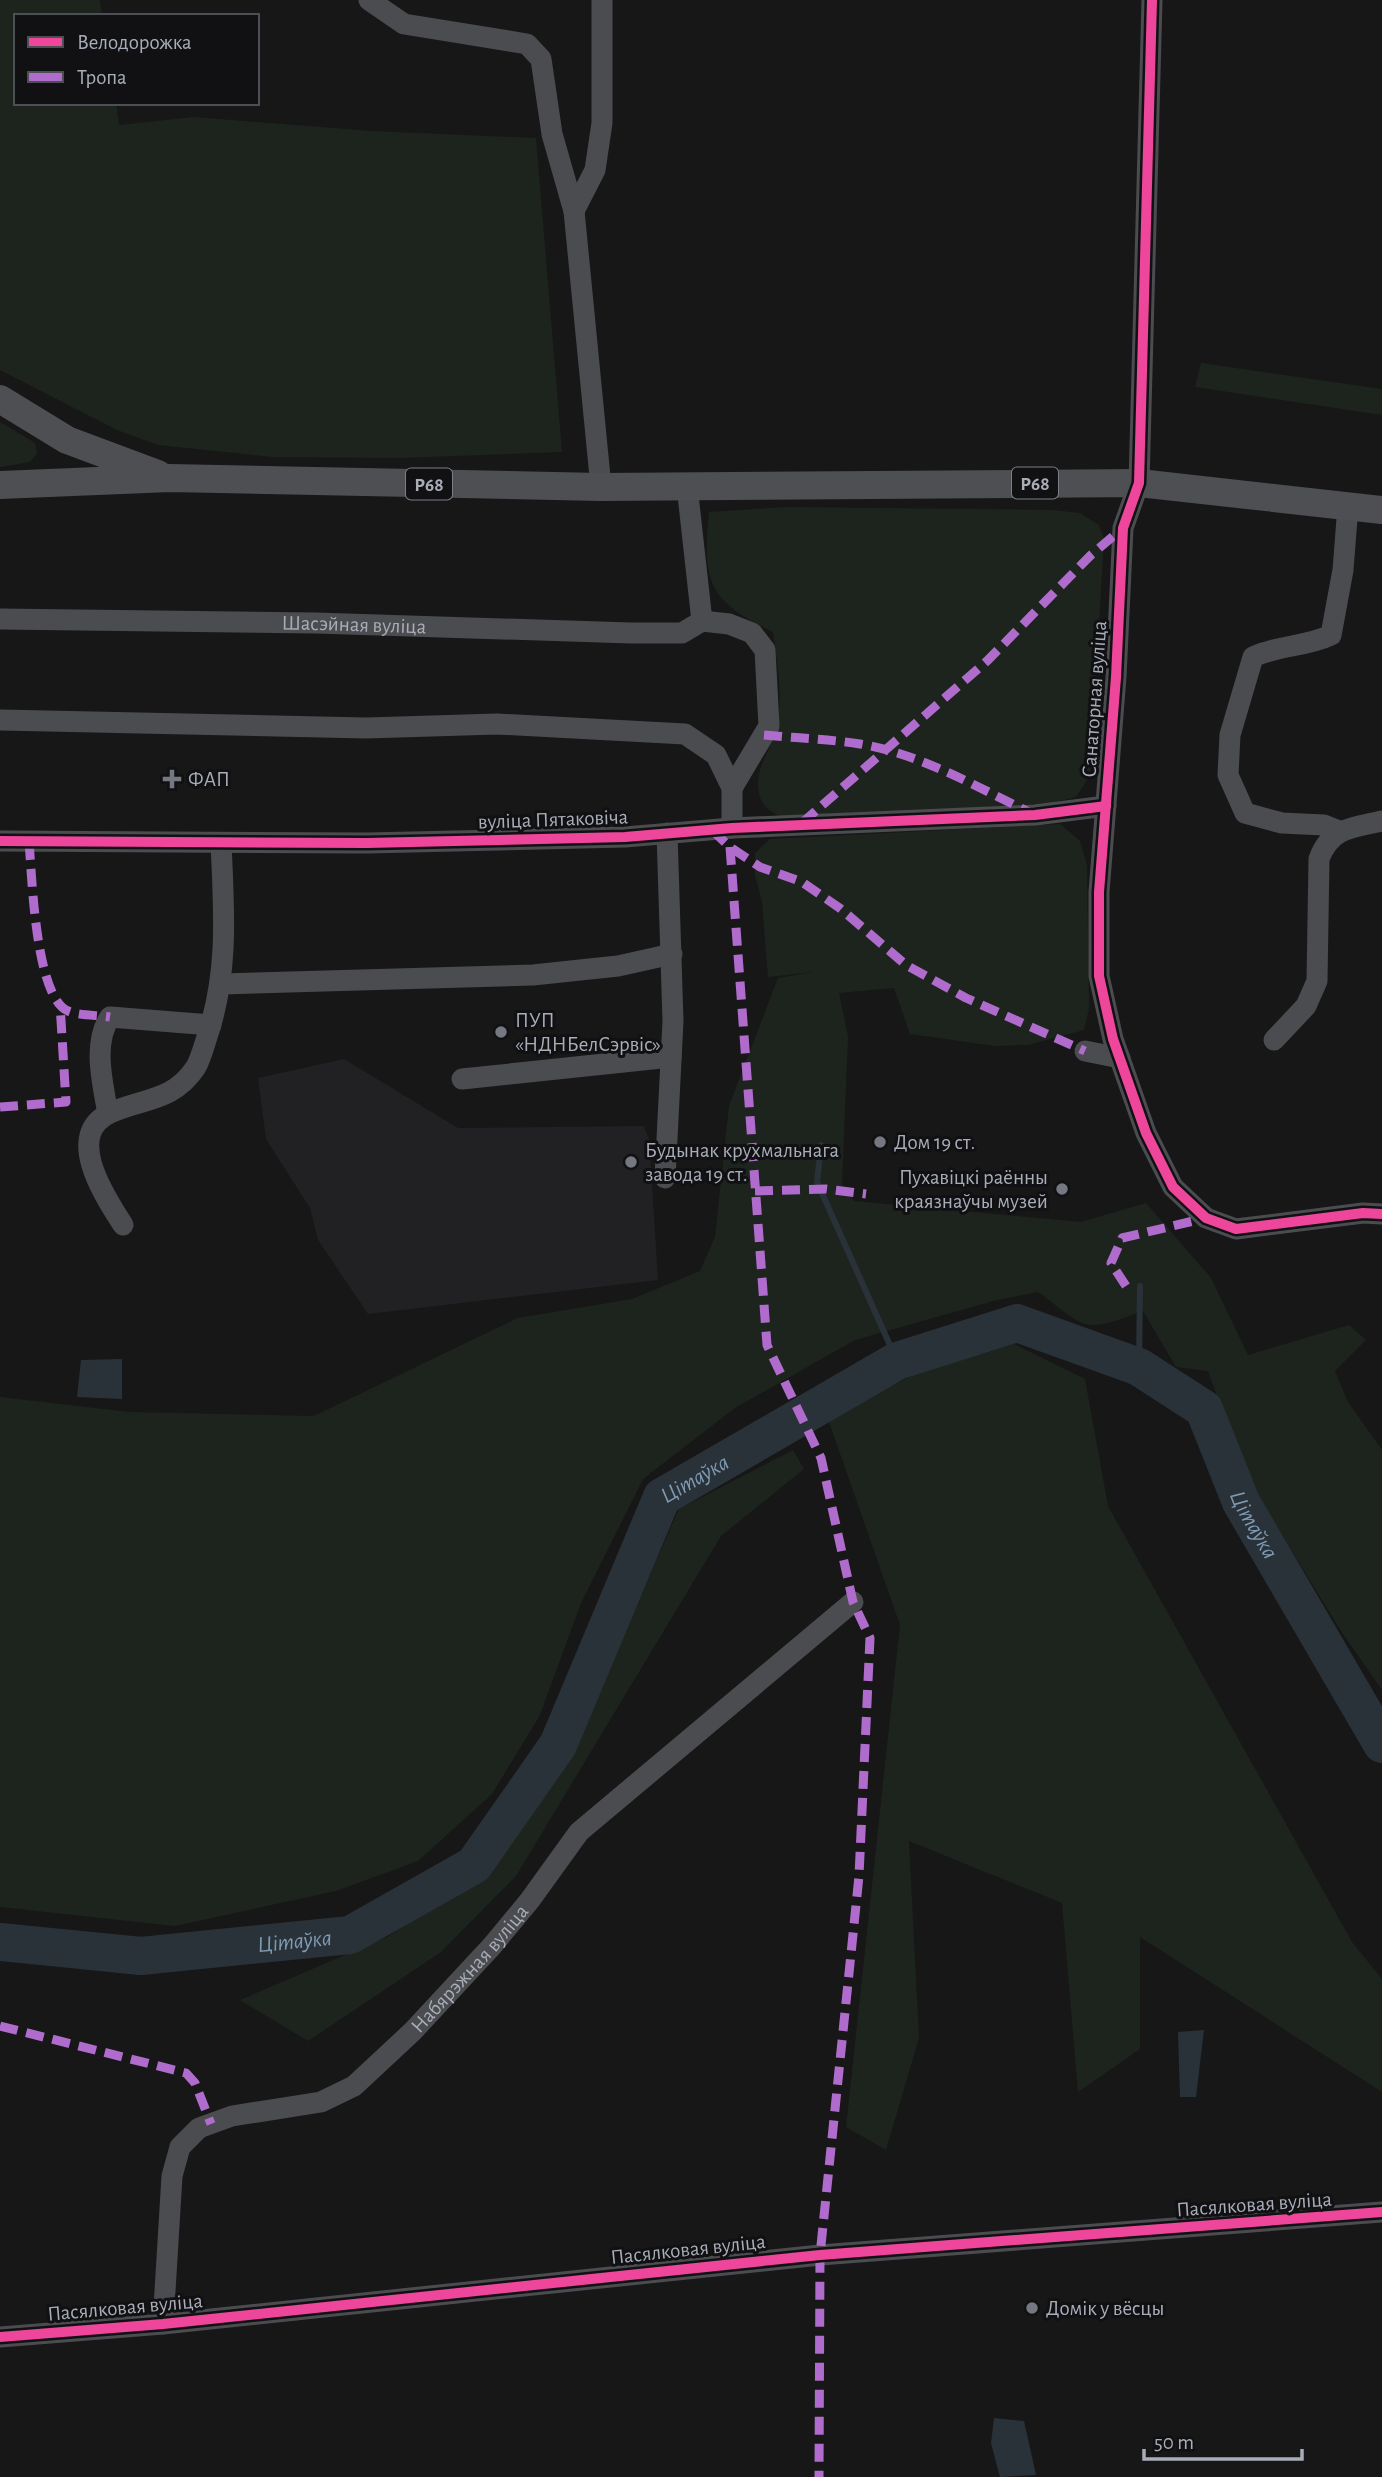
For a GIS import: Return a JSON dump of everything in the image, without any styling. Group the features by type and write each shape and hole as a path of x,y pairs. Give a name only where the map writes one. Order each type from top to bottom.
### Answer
{"main road":[{"path":"0,399 67,440 170,478"},
{"name":"Р68","path":"0,485 170,478 601,487 1139,482 1382,510"}],"street":[{"path":"369,0 404,24 527,44 541,59 552,134 574,211 601,487"},
{"path":"574,211 595,170 602,122 602,0"},
{"name":"Санаторная вуліца","path":"1152,0 1139,482 1122,528 1107,806 1099,892 1099,976 1120,1058 1146,1133 1173,1187 1206,1218 1236,1229 1363,1213 1382,1214"},
{"path":"687,486 702,621 729,624 752,633 765,650 769,726 732,788"},
{"path":"1339,831 1324,825 1282,823 1245,813 1228,775 1230,735 1253,657 1269,650 1315,643 1331,635 1342,583 1348,506"},
{"name":"Шасэйная вуліца","path":"0,620 316,623 631,633 682,633 702,621"},
{"path":"0,720 366,728 497,724 685,734 716,755 732,788 732,828"},
{"name":"вуліца Пятаковіча","path":"0,841 381,843 667,833 1034,815 1107,806"},
{"path":"1274,1040 1306,1006 1317,982 1319,859 1325,842 1339,831 1382,821"},
{"path":"665,1178 671,1057 672,954 667,833"},
{"path":"122,1224 97,1185 89,1161 90,1142 96,1124 108,1114 156,1101 182,1084 197,1065 222,984 226,936 221,842"},
{"path":"222,984 533,975 618,966 672,954"},
{"path":"108,1114 100,1064 104,1026 110,1017 211,1026"},
{"path":"1085,1051 1120,1058"},
{"path":"462,1079 671,1057"},
{"name":"Набярэжная вуліца","path":"163,2324 172,2176 180,2147 199,2128 232,2116 321,2102 354,2086 413,2031 492,1946 530,1900 579,1832 853,1602"},
{"name":"Пасялковая вуліца","path":"0,2337 163,2324 820,2255 1382,2212"}],"shaded area":[{"path":"0,0 100,0 102,14 14,14 14,105 116,105 119,125 194,117 372,131 536,138 562,452 399,458 272,457 158,445 117,430 0,370"},
{"path":"1201,363 1382,389 1382,415 1195,387"},
{"path":"0,422 35,443 37,453 30,462 0,467"},
{"path":"787,507 1052,510 1080,513 1099,525 1104,539 1090,775 1076,797 1051,803 785,819 765,806 759,793 759,776 776,730 779,706 773,632 751,621 722,599 709,573 707,536 709,512"},
{"path":"1060,824 1080,841 1087,865 1089,1009 1084,1030 1028,1045 995,1046 910,1034 894,988 839,993 848,1036 842,1185 854,1201 1081,1222 1146,1203 1211,1278 1248,1355 1349,1325 1366,1340 1335,1371 1348,1402 1382,1450 1382,1690 1341,1631 1247,1478 1208,1371 1176,1367 1143,1311 1107,1323 1086,1324 1067,1314 1038,1292 997,1300 855,1340 735,1408 643,1479 581,1603 540,1715 492,1794 418,1861 336,1891 175,1926 0,1907 0,1397 129,1412 314,1416 518,1318 632,1299 700,1271 715,1237 729,1106 778,978 813,972 768,977 762,902 755,875 755,853 770,839"},
{"path":"344,1059 458,1128 644,1126 649,1139 658,1280 368,1314 318,1240 310,1208 266,1139 258,1078"},
{"path":"1014,1344 1085,1379 1108,1506 1352,1942 1382,1979 1382,2092 1140,1937 1140,2049 1078,2092 1062,1903 909,1841 919,2038 886,2150 846,2127 900,1625 828,1419 919,1372"},
{"path":"122,1359 122,1399 77,1397 81,1360"},
{"path":"793,1450 804,1469 721,1536 516,1876 441,1952 308,2041 240,2000 387,1937 486,1873 573,1750 679,1509"},
{"path":"1204,2030 1196,2097 1180,2097 1178,2032"},
{"path":"994,2418 1024,2421 1036,2475 1000,2477 991,2443"}],"waterway":[{"path":"821,1145 817,1182 897,1361"},
{"path":"1139,1367 1140,1286"},
{"name":"Цітаўка","path":"0,1942 141,1956 350,1935 474,1865 558,1745 662,1497 897,1361 1017,1323 1139,1367 1204,1409 1241,1502 1382,1744"}],"marked path":[{"path":"802,823 987,661 1091,555 1123,528"},
{"path":"764,735 860,744 904,755 947,772 1029,812"},
{"path":"712,830 730,847 760,867 802,882 841,909 906,965 966,998 1085,1051"},
{"path":"29,842 37,933 48,983 57,1001 68,1011 110,1017"},
{"path":"730,847 767,1345 821,1458 853,1602 870,1638 859,1876 820,2255 819,2477"},
{"path":"0,1107 66,1102 60,1004"},
{"path":"755,1191 826,1189 866,1194"},
{"path":"1126,1286 1111,1263 1122,1238 1206,1218"},
{"path":"0,2026 186,2073 195,2083 211,2124"}],"cycle path":[{"path":"1152,0 1139,483 1123,528 1116,677 1099,892 1099,976 1113,1039 1146,1133 1173,1187 1206,1218 1236,1229 1363,1213 1382,1214"},
{"path":"0,841 367,843 625,837 732,828 1035,815 1106,806"},
{"path":"0,2337 163,2324 820,2255 1382,2212"}],"place":[{"name":"ФАП","path":"172,779"},
{"name":"ПУП «НДНБелСэрвіс»","path":"501,1032"},
{"name":"Дом 19 ст.","path":"880,1142"},
{"name":"Будынак крухмальнага завода 19 ст.","path":"631,1162"},
{"name":"Пухавіцкі раённы краязнаўчы музей","path":"1062,1189"},
{"name":"Домік у вёсцы","path":"1032,2308"}]}
